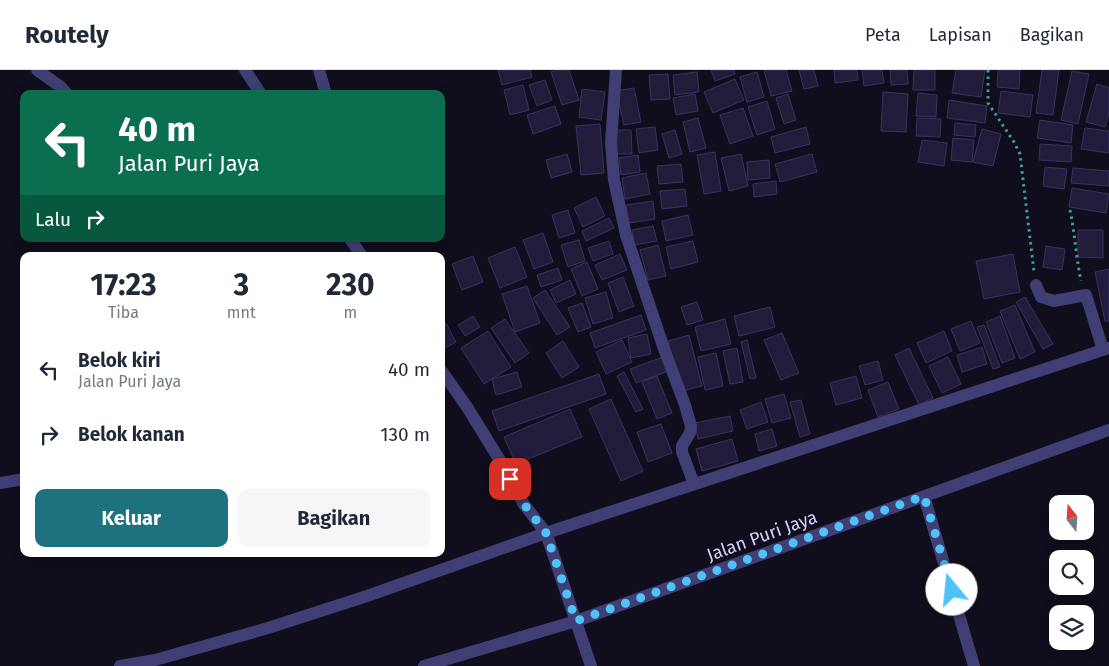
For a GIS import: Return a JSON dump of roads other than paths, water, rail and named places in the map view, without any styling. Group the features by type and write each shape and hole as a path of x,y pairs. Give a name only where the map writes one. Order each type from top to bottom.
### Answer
{"street":[{"path":"37,70 64,90"},
{"path":"245,70 258,90"},
{"path":"318,70 325,90"},
{"path":"616,70 611,143 614,180 626,235 691,426 690,434 682,446 682,452 694,484"},
{"path":"120,666 155,660 268,628 548,538 694,484 1106,349 1086,295 1054,301 1040,297 1036,285"},
{"path":"445,376 468,408 504,467 523,503 548,538 592,666"},
{"name":"Jalan Puri Jaya","path":"424,666 576,621 1109,430"},
{"path":"0,483 20,480"},
{"path":"924,496 974,666"}]}
